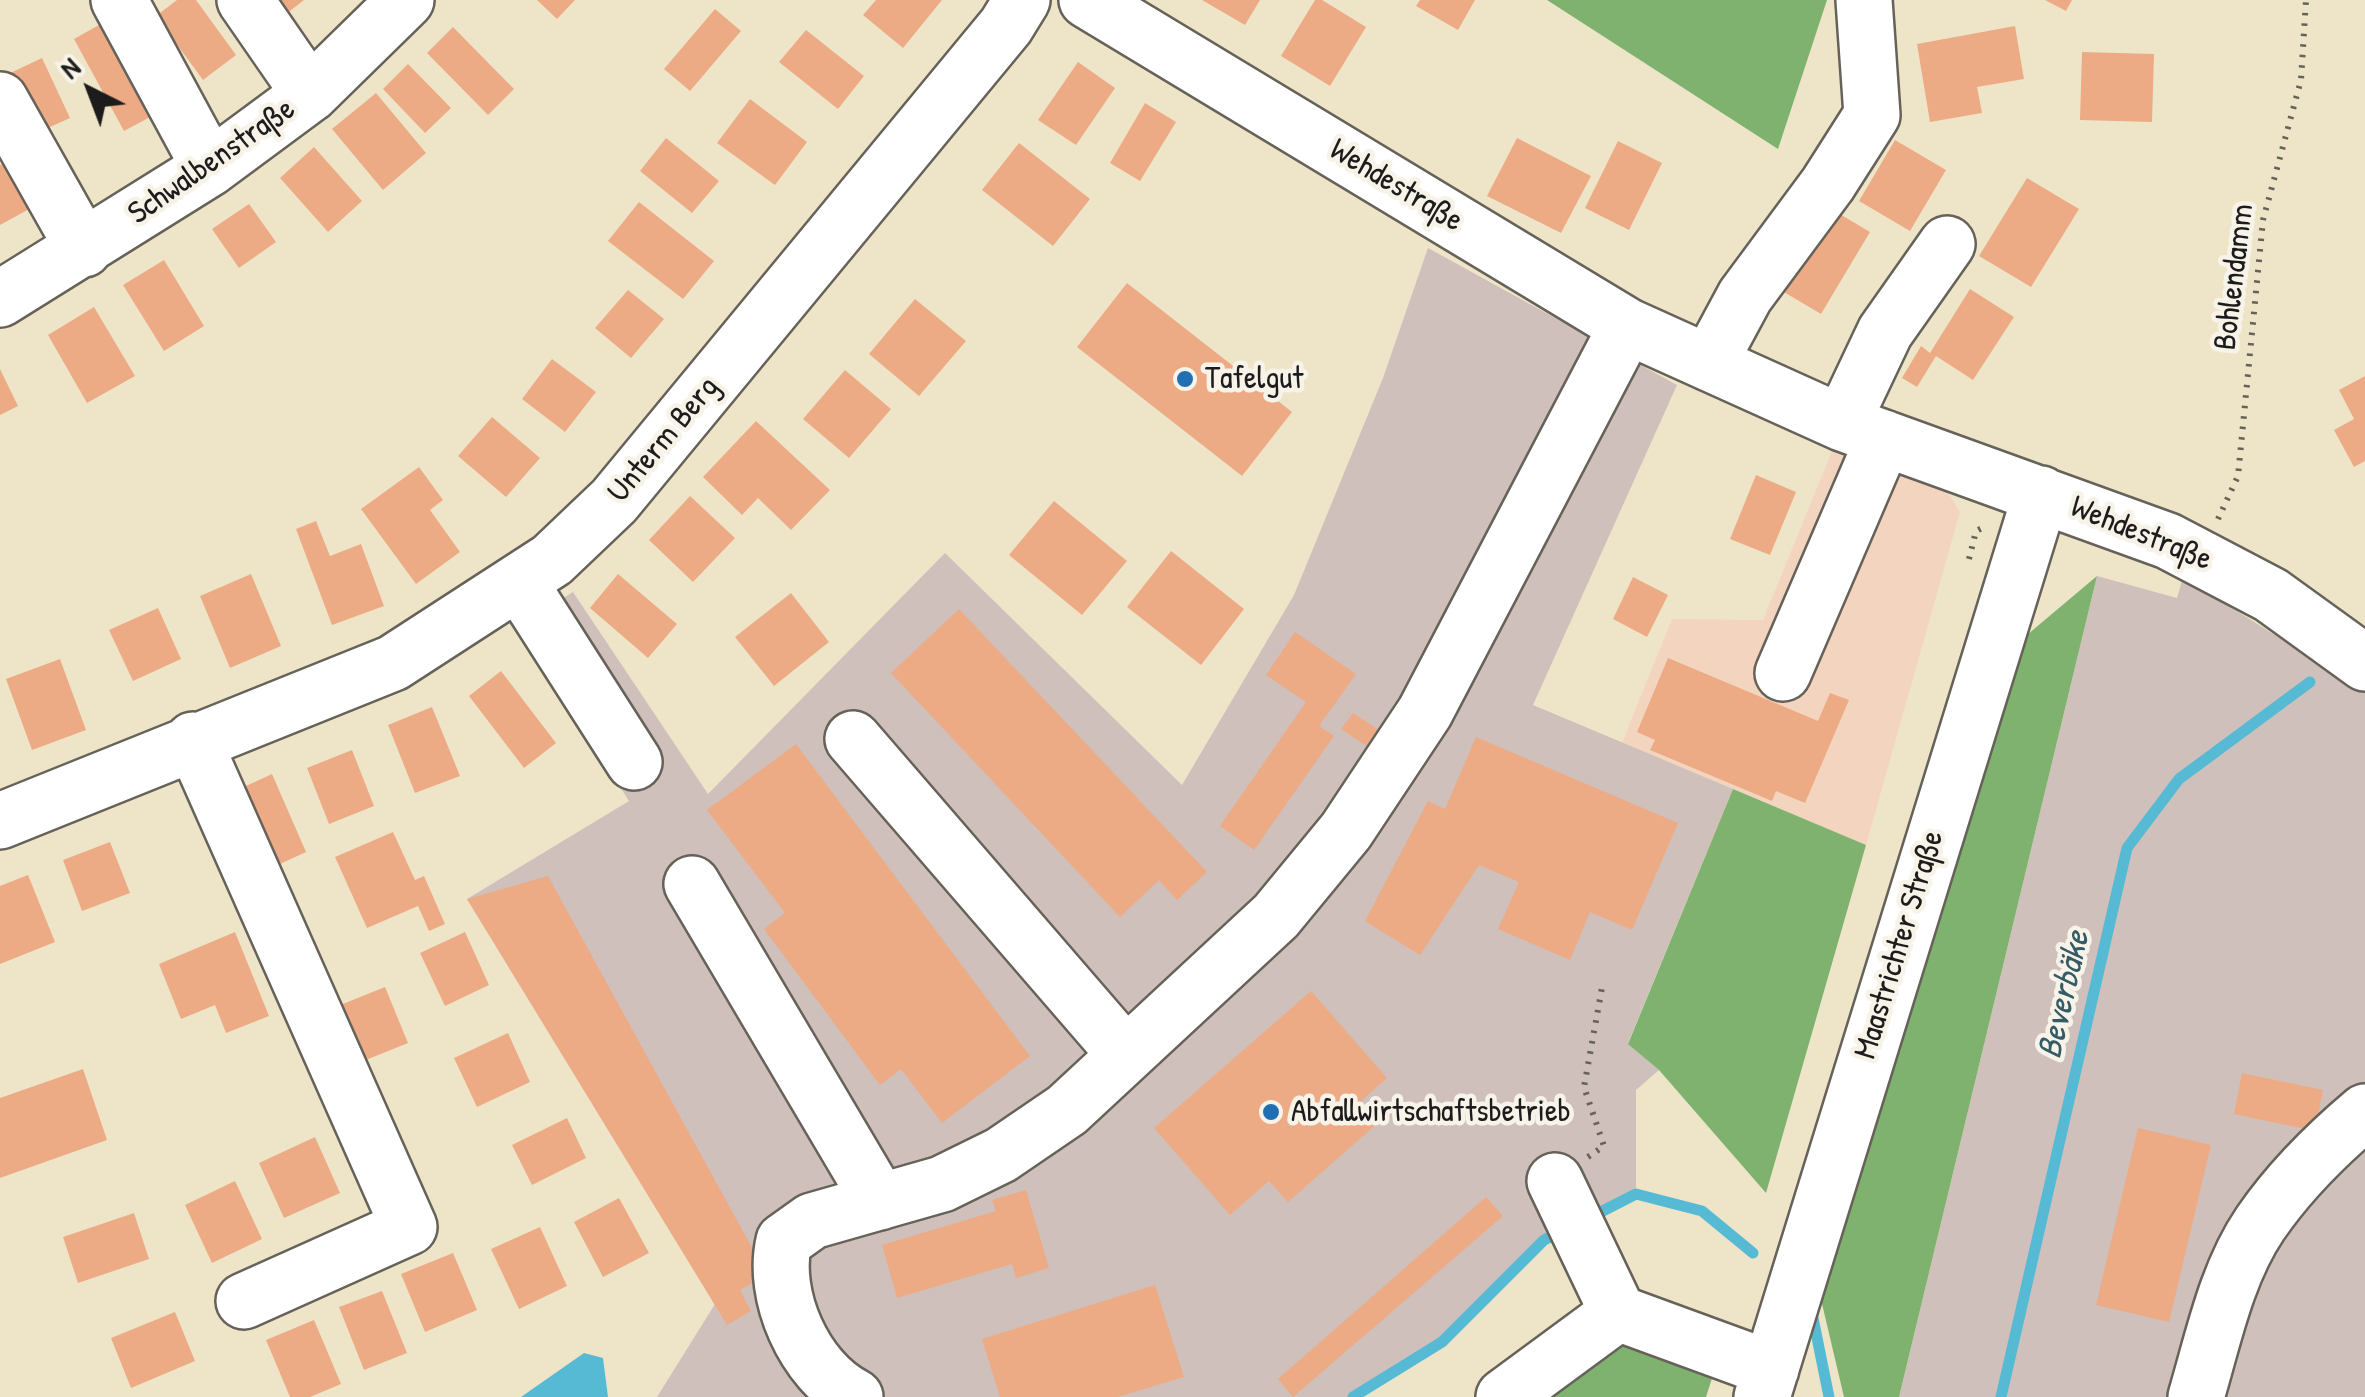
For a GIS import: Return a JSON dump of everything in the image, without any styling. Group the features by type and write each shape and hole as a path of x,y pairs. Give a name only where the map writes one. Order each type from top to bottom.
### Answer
{"street":[{"path":"119,0 210,168"},
{"path":"245,0 310,94"},
{"name":"Schwalbenstraße","path":"0,299 210,168 310,94 406,0"},
{"name":"Unterm Berg","path":"0,822 193,740 393,663 552,560 614,501 982,56 1022,0"},
{"name":"Wehdestraße","path":"1087,0 1627,326 1863,430 2201,557 2304,616 2365,663"},
{"path":"1710,362 1745,296 1828,184 1872,115 1864,0"},
{"path":"0,100 84,249"},
{"path":"1783,673 1863,430 1885,332 1947,244"},
{"path":"855,1397 806,1349 783,1294 779,1264 784,1241 812,1221 942,1184 1001,1155 1067,1110 1276,916 1382,780 1425,712 1627,326"},
{"name":"Maastrichter Straße","path":"1766,1383 2041,494"},
{"path":"519,582 634,762"},
{"path":"193,740 410,1226 244,1301"},
{"path":"852,740 1126,1055"},
{"path":"692,884 880,1202"},
{"path":"2196,1397 2236,1269 2260,1224 2332,1140 2365,1112"},
{"path":"1571,1213 1618,1313 1766,1383"},
{"path":"1504,1397 1618,1313"}],"path":[{"name":"Bohlendamm","path":"2201,557 2238,476 2263,220 2301,80 2306,0"},
{"path":"1571,1213 1604,1146 1584,1087 1603,982"}],"shaded area":[{"path":"1428,248 1677,385 1533,705 1733,789 1628,1043 1659,1070 1636,1090 1636,1194 1544,1240 1442,1342 1353,1397 657,1397 715,1304 467,899 629,801 518,627 573,592 708,794 945,553 1182,785 1294,595 1383,378"},
{"path":"1835,444 1944,486 1960,512 1866,845 1622,743 1672,619 1763,620"},
{"path":"2097,576 2177,598 2183,577 2365,692 2365,1397 1899,1397"}],"green space":[{"path":"1547,0 1827,0 1778,149"},
{"path":"2097,576 1899,1397 1844,1397 1819,1291 2021,640"},
{"path":"1733,789 1866,845 1766,1193 1659,1070 1628,1044"},
{"path":"1619,1330 1713,1375 1706,1397 1524,1397"}],"water":[{"path":"584,1353 603,1358 608,1397 521,1397"}],"building":[{"path":"177,0 196,0 236,55 203,80 156,16"},
{"path":"260,0 304,0 276,22"},
{"path":"537,0 575,0 557,19"},
{"path":"876,0 942,0 903,48 863,15"},
{"path":"1202,0 1260,0 1245,25"},
{"path":"1315,0 1322,0 1366,27 1330,86 1281,56"},
{"path":"1420,0 1475,0 1458,30 1416,6"},
{"path":"2045,0 2072,0 2066,11"},
{"path":"715,9 741,31 690,91 664,69"},
{"path":"115,16 165,109 124,131 74,39"},
{"path":"2015,26 2024,79 1977,87 1982,113 1930,122 1917,44"},
{"path":"453,27 514,89 488,115 427,53"},
{"path":"806,30 864,76 838,109 779,62"},
{"path":"2082,52 2154,54 2152,122 2080,120"},
{"path":"42,58 70,118 32,135 4,76"},
{"path":"1078,62 1115,88 1076,145 1038,120"},
{"path":"408,64 451,108 425,133 383,89"},
{"path":"376,93 426,153 383,190 332,129"},
{"path":"750,99 807,142 775,185 717,143"},
{"path":"1145,103 1176,122 1140,181 1110,163"},
{"path":"666,138 719,181 692,213 640,171"},
{"path":"1517,138 1591,176 1561,233 1487,196"},
{"path":"1895,140 1946,170 1910,231 1859,201"},
{"path":"1618,141 1662,163 1629,230 1585,208"},
{"path":"1019,143 1090,199 1053,246 982,190"},
{"path":"314,147 362,201 328,232 280,178"},
{"path":"6,162 31,208 0,225 0,165"},
{"path":"2027,178 2079,209 2031,287 1979,256"},
{"path":"639,202 714,261 683,299 608,241"},
{"path":"1821,203 1870,232 1821,314 1772,285"},
{"path":"249,204 276,242 239,268 212,229"},
{"path":"164,260 204,326 164,351 123,285"},
{"name":"Tafelgut","path":"1127,283 1292,412 1242,476 1077,347"},
{"path":"1970,289 2014,317 1973,380 1936,356 1917,387 1902,378 1921,346 1930,353"},
{"path":"628,290 664,319 631,358 595,328"},
{"path":"915,299 966,341 919,396 869,354"},
{"path":"94,307 135,376 87,403 48,335"},
{"path":"552,359 596,392 565,432 522,399"},
{"path":"0,369 18,406 0,415"},
{"path":"845,370 891,409 849,458 803,419"},
{"path":"2365,376 2365,461 2354,467 2334,430 2354,419 2339,390"},
{"path":"492,417 540,458 506,497 458,456"},
{"path":"756,421 830,490 791,530 758,498 742,515 703,477"},
{"path":"419,467 443,500 430,510 460,552 416,584 361,509"},
{"path":"1756,475 1796,492 1770,555 1730,539"},
{"path":"690,496 735,538 693,582 649,540"},
{"path":"1054,501 1127,561 1082,615 1009,555"},
{"path":"316,521 330,556 361,544 384,606 332,625 296,529"},
{"path":"1171,551 1244,609 1201,665 1127,607"},
{"path":"251,574 281,646 230,668 200,596"},
{"path":"618,574 677,624 648,658 590,608"},
{"path":"1633,577 1668,595 1647,637 1613,619"},
{"path":"791,593 829,642 774,686 735,637"},
{"path":"158,608 181,659 133,681 109,630"},
{"path":"959,609 1207,872 1177,900 1159,880 1120,917 891,673"},
{"path":"1295,632 1356,674 1319,726 1334,736 1254,850 1220,826 1306,702 1266,675"},
{"path":"1668,658 1818,721 1830,693 1849,700 1805,803 1776,791 1772,801 1650,750 1655,740 1637,732"},
{"path":"60,659 86,730 32,750 6,679"},
{"path":"501,671 556,743 524,768 469,696"},
{"path":"432,707 460,776 415,793 388,725"},
{"path":"1353,713 1379,730 1368,747 1341,729"},
{"path":"1476,737 1678,823 1632,930 1590,912 1570,960 1498,929 1519,882 1479,865 1420,955 1365,921 1428,801 1445,809"},
{"path":"796,744 1030,1056 942,1123 901,1069 880,1085 764,929 785,913 707,810"},
{"path":"352,750 374,806 329,824 307,768"},
{"path":"272,774 306,852 269,869 235,791"},
{"path":"393,832 415,880 424,876 445,924 429,931 418,906 367,928 335,857"},
{"path":"110,842 130,893 82,911 63,860"},
{"path":"28,875 55,942 0,964 0,886"},
{"path":"548,876 767,1275 740,1290 751,1311 727,1325 467,899"},
{"path":"235,932 269,1016 226,1033 215,1005 181,1019 159,964"},
{"path":"465,932 489,985 445,1006 420,953"},
{"path":"385,987 408,1043 346,1068 323,1012"},
{"name":"Abfallwirtschaftsbetrieb","path":"1311,991 1387,1078 1361,1101 1379,1122 1288,1202 1269,1181 1230,1215 1154,1128"},
{"path":"508,1033 530,1082 477,1107 454,1058"},
{"path":"83,1069 107,1140 0,1178 0,1098"},
{"path":"2242,1073 2323,1090 2315,1131 2234,1114"},
{"path":"567,1118 586,1158 532,1185 512,1145"},
{"path":"2138,1128 2211,1145 2169,1322 2096,1305"},
{"path":"315,1137 340,1193 284,1218 259,1163"},
{"path":"235,1181 262,1239 212,1263 185,1205"},
{"path":"1026,1190 1049,1268 1016,1278 1012,1264 897,1298 882,1245 996,1211 992,1200"},
{"path":"1486,1197 1503,1216 1293,1397 1278,1379"},
{"path":"619,1198 649,1253 603,1277 574,1222"},
{"path":"134,1213 149,1259 78,1283 63,1237"},
{"path":"540,1227 567,1286 519,1309 491,1249"},
{"path":"453,1253 477,1310 425,1332 401,1274"},
{"path":"1155,1285 1184,1377 1118,1397 1000,1397 982,1339"},
{"path":"382,1291 407,1353 364,1370 339,1307"},
{"path":"175,1312 195,1361 131,1388 111,1338"},
{"path":"314,1320 341,1384 310,1397 290,1397 266,1340"}],"waterway":[{"name":"Beverbäke","path":"2001,1397 2127,848 2179,779 2310,682"},
{"name":"Beverbäke","path":"1589,1218 1636,1194 1702,1211 1753,1253"},
{"name":"Beverbäke","path":"1353,1397 1442,1342 1544,1240 1564,1230"},
{"name":"Beverbäke","path":"1811,1308 1829,1397"}],"place":[{"name":"Tafelgut","path":"1185,379"},
{"name":"Abfallwirtschaftsbetrieb","path":"1271,1112"}]}
